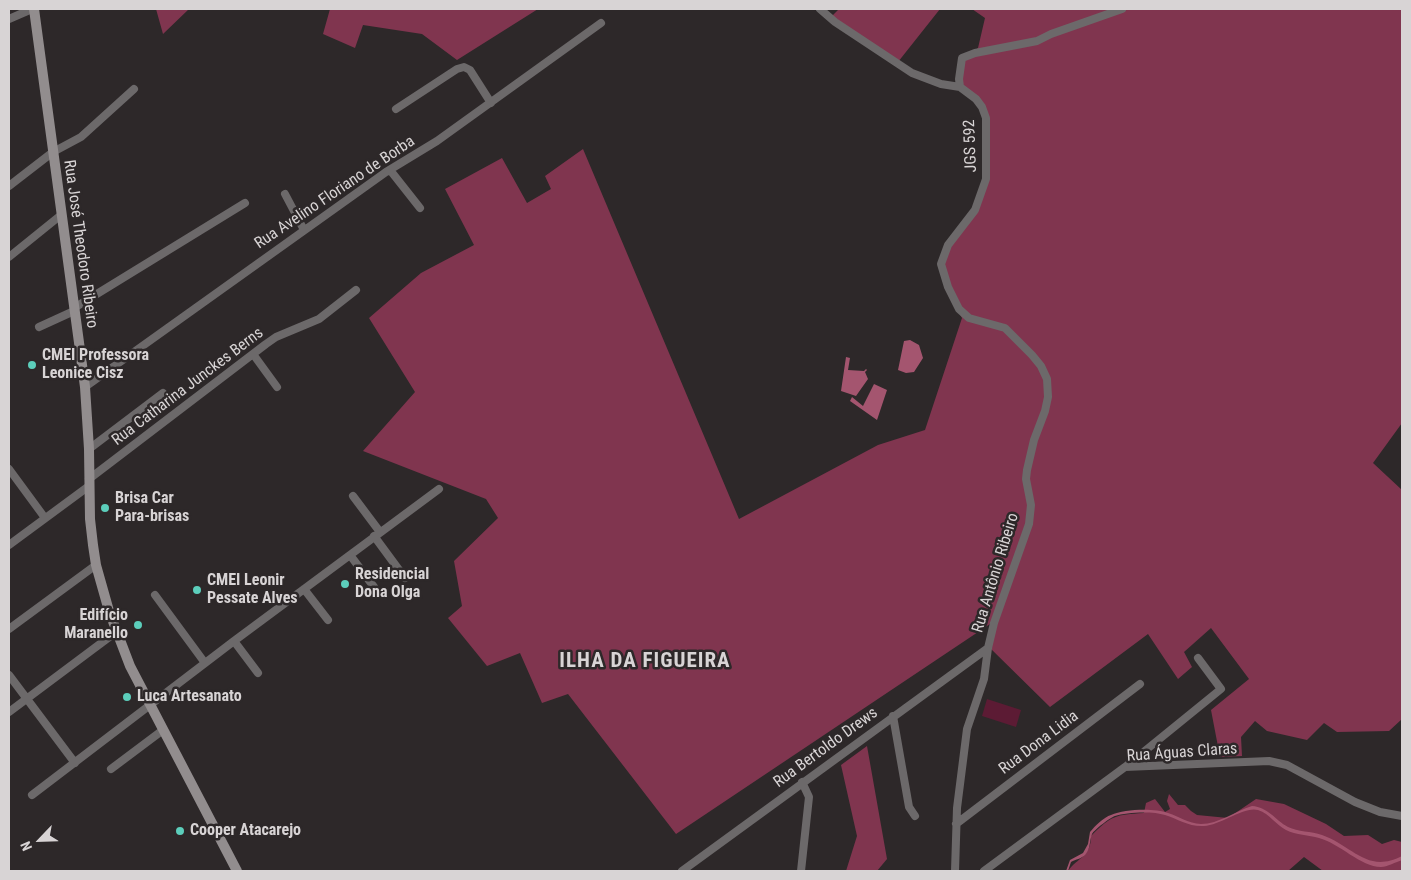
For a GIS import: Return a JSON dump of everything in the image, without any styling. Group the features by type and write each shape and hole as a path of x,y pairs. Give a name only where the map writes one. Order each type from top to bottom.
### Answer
{"main road":[{"name":"Rua José Theodoro Ribeiro","path":"33,9 85,387 89,449 90,519 96,565 116,632 130,666 237,871"}],"street":[{"path":"9,19 33,9"},
{"name":"JGS 592","path":"820,9 835,22 912,73 941,84 960,87 976,99 982,107 986,118 986,179 982,195 975,210 948,245 941,264 948,288 959,309 968,318 977,321"},
{"path":"960,87 959,79 962,58 966,56 975,52 1037,42 1051,34 1122,9"},
{"name":"Rua Avelino Floriano de Borba","path":"85,387 304,230 390,170 425,149 601,23"},
{"path":"396,108 464,67 470,70 490,102"},
{"path":"9,186 53,152 81,136 134,89"},
{"path":"390,170 420,208"},
{"path":"285,194 304,230"},
{"path":"39,327 74,310 245,203"},
{"path":"9,257 61,216"},
{"name":"Rua Catharina Junckes Berns","path":"9,545 276,337 319,319 356,290"},
{"name":"Rua Antônio Ribeiro","path":"955,871 960,770 967,729 984,679 988,648 994,623 1029,524 1031,505 1026,479 1027,470 1034,440 1046,412 1048,396 1047,378 1041,366 1032,355 1005,328 977,321"},
{"path":"253,354 277,386"},
{"path":"89,449 163,393"},
{"path":"9,470 45,518"},
{"path":"32,795 304,588 439,489"},
{"path":"353,496 406,578"},
{"path":"350,555 374,587"},
{"path":"9,629 96,565"},
{"path":"304,588 328,620"},
{"path":"155,595 205,663"},
{"path":"9,712 116,632"},
{"path":"234,641 258,672"},
{"name":"Rua Bertoldo Drews","path":"682,871 988,648"},
{"path":"1125,767 1221,689 1198,658"},
{"path":"9,675 75,763"},
{"name":"Rua Dona Lidia","path":"956,824 1140,684"},
{"path":"893,716 909,807 915,816"},
{"path":"110,769 163,730"},
{"name":"Rua Águas Claras","path":"984,871 1125,767 1269,761 1288,765 1355,802 1380,812 1402,816"},
{"path":"799,870 808,797 802,782"}],"shaded area":[{"path":"156,9 189,9 163,34"},
{"path":"330,9 538,9 457,60 422,34 363,25 355,48 323,34"},
{"path":"839,9 940,9 898,62 831,17"},
{"path":"972,9 1402,9 1402,423 1373,463 1402,490 1402,719 1389,731 1337,732 1324,723 1307,740 1267,731 1255,721 1241,737 1242,756 1220,757 1211,710 1249,679 1211,628 1184,652 1192,667 1178,679 1148,634 1050,707 989,647 996,620 676,834 568,694 542,703 520,653 487,666 448,618 462,606 454,561 498,518 486,499 363,451 415,392 369,318 421,273 474,245 445,189 502,158 527,203 551,189 545,176 583,149 739,519 878,445 925,430 962,318 951,298 941,261 988,181 988,117 958,84 962,60 978,48 985,18"},
{"path":"910,340 919,345 923,358 914,372 906,373 898,370 904,341"},
{"path":"846,357 850,358 848,370 867,370 865,372 868,379 856,396 841,391"},
{"path":"874,384 887,390 877,420 850,401 852,397 863,406"},
{"path":"987,699 1021,710 1016,727 982,716"},
{"path":"867,746 887,859 877,871 846,871 857,836 841,765"},
{"path":"1169,794 1178,805 1185,805 1197,815 1228,818 1256,799 1284,804 1326,824 1344,836 1368,835 1382,844 1394,840 1402,842 1402,871 1323,871 1304,857 1288,871 1068,871 1086,853 1091,836 1109,820 1126,814 1144,813 1146,803 1155,799 1165,812 1170,809 1167,801"},
{"path":"1252,806 1267,811 1288,827 1322,835 1369,860 1379,862 1390,861 1402,856 1402,860 1383,867 1373,866 1327,841 1286,830 1258,810 1252,809 1218,823 1204,826 1188,824 1160,814 1140,812 1115,816 1103,824 1092,834 1085,855 1071,862 1068,871 1066,871 1070,860 1083,853 1088,844 1090,832 1108,816 1131,810 1155,810 1201,824 1221,820"}],"place":[{"name":"CMEI Professora Leonice Cisz","path":"32,365"},
{"name":"Brisa Car Para-brisas","path":"105,508"},
{"name":"Residencial Dona Olga","path":"345,584"},
{"name":"CMEI Leonir Pessate Alves","path":"197,590"},
{"name":"Edifício Maranello","path":"138,625"},
{"name":"Luca Artesanato","path":"127,697"},
{"name":"Cooper Atacarejo","path":"180,831"}],"district":[{"name":"ILHA DA FIGUEIRA","path":"645,662"}]}
